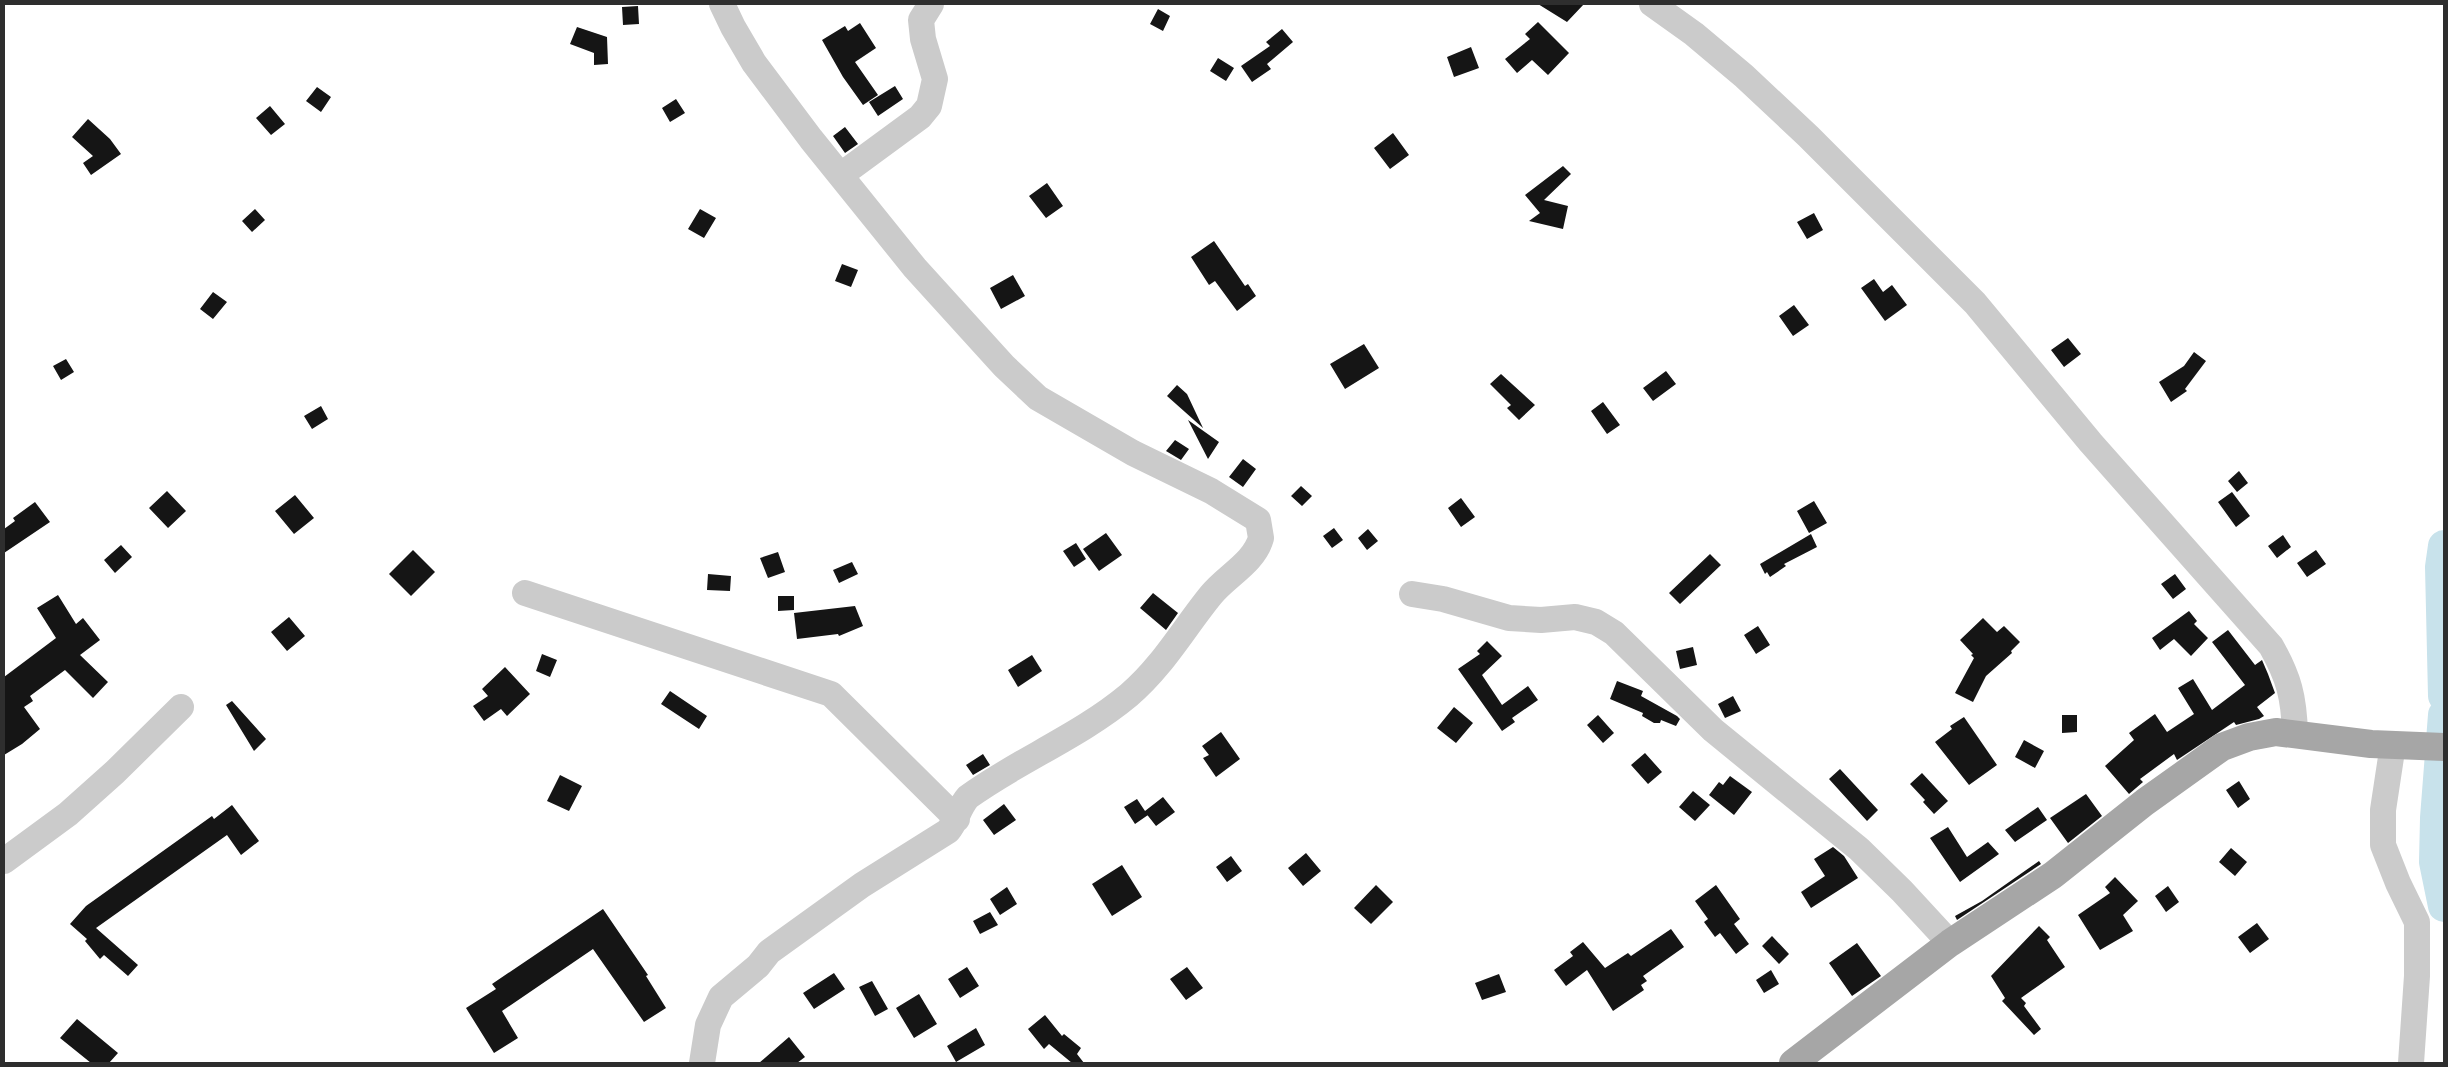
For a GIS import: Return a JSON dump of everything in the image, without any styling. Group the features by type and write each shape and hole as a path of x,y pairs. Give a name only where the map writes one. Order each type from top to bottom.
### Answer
{"main road":[{"path":"1793,1063 1950,943 2053,875 2145,802 2222,747 2249,737 2267,734 2295,734 2432,746"}],"street":[{"path":"702,1063 708,1025 721,997 758,966 769,952 862,885 948,831 957,819 961,805 968,797 1106,712 1147,678 1213,593 1241,567 1260,543 1261,538 1258,520 1212,491 1133,453 1038,398 1004,366 915,268 841,175 754,63 722,4"},
{"path":"841,175 920,117 929,106 935,79 923,39 921,20 931,4"},
{"path":"1652,4 1694,34 1744,76 1794,122 1974,303 2091,443 2271,646 2282,666 2291,690 2295,734"},
{"path":"525,593 831,694 957,819"},
{"path":"1412,594 1443,599 1508,618 1541,620 1575,618 1596,622 1614,633 1713,730 1859,849 1902,891 1950,943"},
{"path":"4,861 68,814 115,772 181,707"},
{"path":"2393,744 2384,810 2383,845 2398,883 2418,922 2417,976 2411,1063"}],"building":[{"path":"1538,4 1584,4 1567,22"},
{"path":"638,6 639,24 623,25 622,7"},
{"path":"1158,9 1170,16 1163,31 1150,24"},
{"path":"1538,22 1569,53 1548,75 1532,60 1517,73 1505,59 1530,39 1525,34"},
{"path":"860,23 876,48 855,62 878,95 863,105 843,77 822,40 845,26 848,31"},
{"path":"577,27 607,37 608,64 594,65 594,53 570,44"},
{"path":"1282,29 1293,42 1267,64 1271,69 1252,82 1241,66 1270,46 1266,42"},
{"path":"1471,47 1479,68 1454,77 1447,57"},
{"path":"1218,58 1234,68 1226,81 1210,71"},
{"path":"895,86 903,99 878,116 869,102"},
{"path":"317,87 331,97 321,112 306,101"},
{"path":"676,99 685,113 670,122 662,108"},
{"path":"270,106 285,124 271,135 256,118"},
{"path":"88,119 110,139 121,154 91,175 83,163 93,156 72,137"},
{"path":"845,127 858,144 845,153 833,136"},
{"path":"1393,133 1409,155 1390,169 1374,148"},
{"path":"1563,166 1571,174 1544,200 1568,206 1563,229 1529,221 1540,213 1525,195"},
{"path":"1047,183 1063,206 1046,218 1029,196"},
{"path":"255,209 265,220 252,232 242,221"},
{"path":"700,209 716,218 704,238 688,229"},
{"path":"1814,213 1823,230 1807,239 1797,222"},
{"path":"1214,241 1245,286 1248,284 1256,296 1237,311 1215,281 1209,285 1191,257"},
{"path":"842,264 858,270 851,287 835,281"},
{"path":"1013,275 1025,296 1001,309 990,288"},
{"path":"1874,279 1883,292 1892,285 1907,305 1885,321 1861,288"},
{"path":"213,292 227,302 213,319 200,309"},
{"path":"1794,305 1809,325 1793,336 1779,316"},
{"path":"2068,338 2081,354 2064,367 2051,350"},
{"path":"1364,344 1379,368 1345,389 1330,364"},
{"path":"2194,352 2206,361 2185,389 2187,391 2171,402 2159,382 2184,366"},
{"path":"66,359 74,372 61,380 53,366"},
{"path":"1666,371 1676,384 1653,401 1643,388"},
{"path":"1501,374 1535,405 1519,420 1507,408 1511,405 1490,384"},
{"path":"1177,385 1187,394 1203,428 1167,396"},
{"path":"1603,402 1620,425 1607,434 1591,411"},
{"path":"321,406 328,419 312,429 304,416"},
{"path":"1188,420 1219,442 1208,459"},
{"path":"1175,440 1189,449 1181,460 1166,451"},
{"path":"1243,459 1256,469 1243,487 1229,477"},
{"path":"2239,471 2248,483 2237,492 2228,481"},
{"path":"1301,486 1312,496 1302,506 1291,496"},
{"path":"167,491 186,511 168,528 149,508"},
{"path":"2232,492 2250,516 2236,527 2218,502"},
{"path":"295,495 314,518 294,534 275,511"},
{"path":"1461,498 1475,517 1461,527 1448,508"},
{"path":"1814,501 1827,523 1809,533 1797,511"},
{"path":"35,502 50,522 4,553 4,529 15,521 13,518"},
{"path":"1334,528 1343,540 1332,548 1323,536"},
{"path":"1368,529 1378,541 1367,550 1358,538"},
{"path":"1106,533 1122,555 1099,571 1083,549"},
{"path":"1811,534 1817,547 1784,564 1786,566 1770,577 1767,572 1765,574 1760,564"},
{"path":"2283,535 2291,547 2277,558 2268,546"},
{"path":"1076,543 1086,559 1074,567 1063,551"},
{"path":"121,545 132,557 115,573 104,560"},
{"path":"413,550 435,572 411,596 389,574"},
{"path":"2316,550 2326,564 2307,577 2297,563"},
{"path":"778,552 785,572 768,578 760,558"},
{"path":"1710,554 1721,565 1680,604 1669,593"},
{"path":"852,562 858,574 839,583 833,570"},
{"path":"708,574 731,576 730,591 707,590"},
{"path":"2175,574 2186,589 2173,599 2161,584"},
{"path":"1153,593 1178,613 1166,630 1140,608"},
{"path":"58,595 76,624 83,618 100,640 80,655 108,682 93,698 65,670 30,696 33,701 24,707 40,729 22,744 4,755 4,677 56,638 37,608"},
{"path":"778,596 794,596 794,610 778,611"},
{"path":"855,606 863,626 839,636 838,634 797,639 794,613"},
{"path":"2189,611 2197,621 2194,624 2208,638 2191,656 2174,639 2160,650 2152,638"},
{"path":"289,617 305,636 287,651 271,632"},
{"path":"1983,618 1997,632 2004,626 2020,642 2011,651 2012,653 1986,676 1973,702 1955,693 1974,658 1971,655 1973,654 1960,640"},
{"path":"1758,626 1770,645 1756,654 1744,635"},
{"path":"2228,630 2255,665 2262,660 2268,674 2275,693 2257,707 2264,716 2236,725 2234,722 2177,760 2174,754 2140,779 2143,782 2129,794 2105,766 2134,740 2129,733 2155,714 2167,732 2194,714 2178,688 2193,679 2212,710 2245,685 2212,642"},
{"path":"1487,641 1502,656 1482,675 1502,705 1528,686 1538,700 1512,718 1515,722 1502,731 1458,669 1480,654 1477,651"},
{"path":"1693,647 1697,665 1680,669 1676,651"},
{"path":"542,654 557,660 550,677 536,671"},
{"path":"1032,655 1042,671 1018,687 1008,670"},
{"path":"505,667 530,694 507,716 501,709 484,721 473,706 488,696 482,689"},
{"path":"1617,681 1643,691 1641,696 1677,716 1680,719 1676,726 1661,720 1660,723 1654,723 1642,716 1643,713 1610,699"},
{"path":"670,691 707,716 699,729 661,704"},
{"path":"1733,696 1741,711 1725,718 1718,704"},
{"path":"232,701 266,739 254,751 226,705"},
{"path":"1454,707 1473,723 1456,743 1437,728"},
{"path":"1598,715 1614,733 1603,743 1587,725"},
{"path":"2062,715 2077,715 2077,732 2062,733"},
{"path":"1964,717 1997,765 1969,785 1935,742 1952,729 1950,726"},
{"path":"1221,732 1240,759 1216,777 1203,758 1209,755 1202,746"},
{"path":"2024,740 2044,751 2035,768 2015,757"},
{"path":"1645,753 1662,772 1648,784 1631,765"},
{"path":"983,754 990,765 973,775 966,765"},
{"path":"1840,769 1878,810 1867,821 1829,779"},
{"path":"1922,773 1948,801 1934,814 1923,802 1925,800 1910,784"},
{"path":"560,775 582,786 569,811 547,801"},
{"path":"1730,776 1752,792 1734,815 1709,795 1719,782 1723,785"},
{"path":"2239,781 2250,799 2238,808 2226,790"},
{"path":"1693,791 1710,805 1695,821 1679,807"},
{"path":"2086,794 2102,816 2068,843 2050,818"},
{"path":"1163,797 1175,812 1156,826 1148,815 1135,824 1124,807 1137,799 1145,811"},
{"path":"1004,804 1016,820 994,835 983,820"},
{"path":"232,805 259,841 241,855 227,835 96,928 138,965 128,976 104,955 100,959 85,941 87,939 70,924 86,906 212,816 214,819"},
{"path":"2038,807 2047,820 2015,842 2005,830"},
{"path":"1948,827 1967,857 1988,842 1999,854 1960,882 1930,838"},
{"path":"1833,847 1844,856 1858,878 1811,908 1801,892 1825,876 1814,859"},
{"path":"2231,848 2247,862 2235,876 2219,862"},
{"path":"1306,853 1321,871 1303,886 1288,868"},
{"path":"1231,856 1242,871 1227,882 1216,867"},
{"path":"2039,861 2041,864 1957,920 1955,916 1982,901"},
{"path":"1122,865 1142,897 1112,916 1092,884"},
{"path":"2115,877 2138,901 2123,915 2133,931 2100,950 2078,915 2110,893 2105,887"},
{"path":"1376,885 1393,902 1371,924 1354,908"},
{"path":"1716,885 1740,919 1734,924 1749,944 1736,954 1720,933 1715,937 1704,922 1708,919 1695,901"},
{"path":"2168,886 2179,902 2166,912 2155,896"},
{"path":"1007,887 1017,904 1000,915 990,899"},
{"path":"603,909 648,975 646,976 666,1008 644,1022 593,949 502,1011 518,1038 494,1053 466,1008 496,989 492,984"},
{"path":"990,912 998,925 980,934 973,921"},
{"path":"2257,923 2269,939 2250,953 2238,937"},
{"path":"2039,926 2050,937 2047,940 2065,967 2021,998 2026,1003 2024,1006 2041,1029 2034,1035 2002,1001 2005,998 1991,976"},
{"path":"1671,929 1684,947 1643,976 1647,981 1641,985 1644,990 1613,1011 1587,970 1566,986 1554,970 1573,956 1570,952 1583,942 1605,968 1628,953 1631,956"},
{"path":"1772,936 1789,954 1779,964 1762,946"},
{"path":"1857,943 1881,976 1852,996 1829,963"},
{"path":"967,967 979,986 960,998 948,979"},
{"path":"1187,967 1203,988 1186,1000 1170,979"},
{"path":"1771,970 1779,984 1764,993 1756,980"},
{"path":"834,973 845,989 814,1009 803,993"},
{"path":"1499,974 1506,992 1482,1000 1475,983"},
{"path":"872,981 888,1009 875,1016 859,987"},
{"path":"919,994 937,1024 914,1038 896,1008"},
{"path":"1045,1015 1062,1036 1064,1034 1081,1048 1077,1054 1084,1063 1072,1063 1049,1044 1044,1049 1028,1029"},
{"path":"77,1019 118,1053 109,1063 91,1063 60,1038"},
{"path":"976,1028 985,1045 956,1062 947,1046"},
{"path":"789,1037 805,1057 797,1063 759,1063"}],"waterway":[{"path":"2444,546 2441,567 2444,696"},
{"path":"2444,715 2436,818 2435,862 2444,906"}]}
